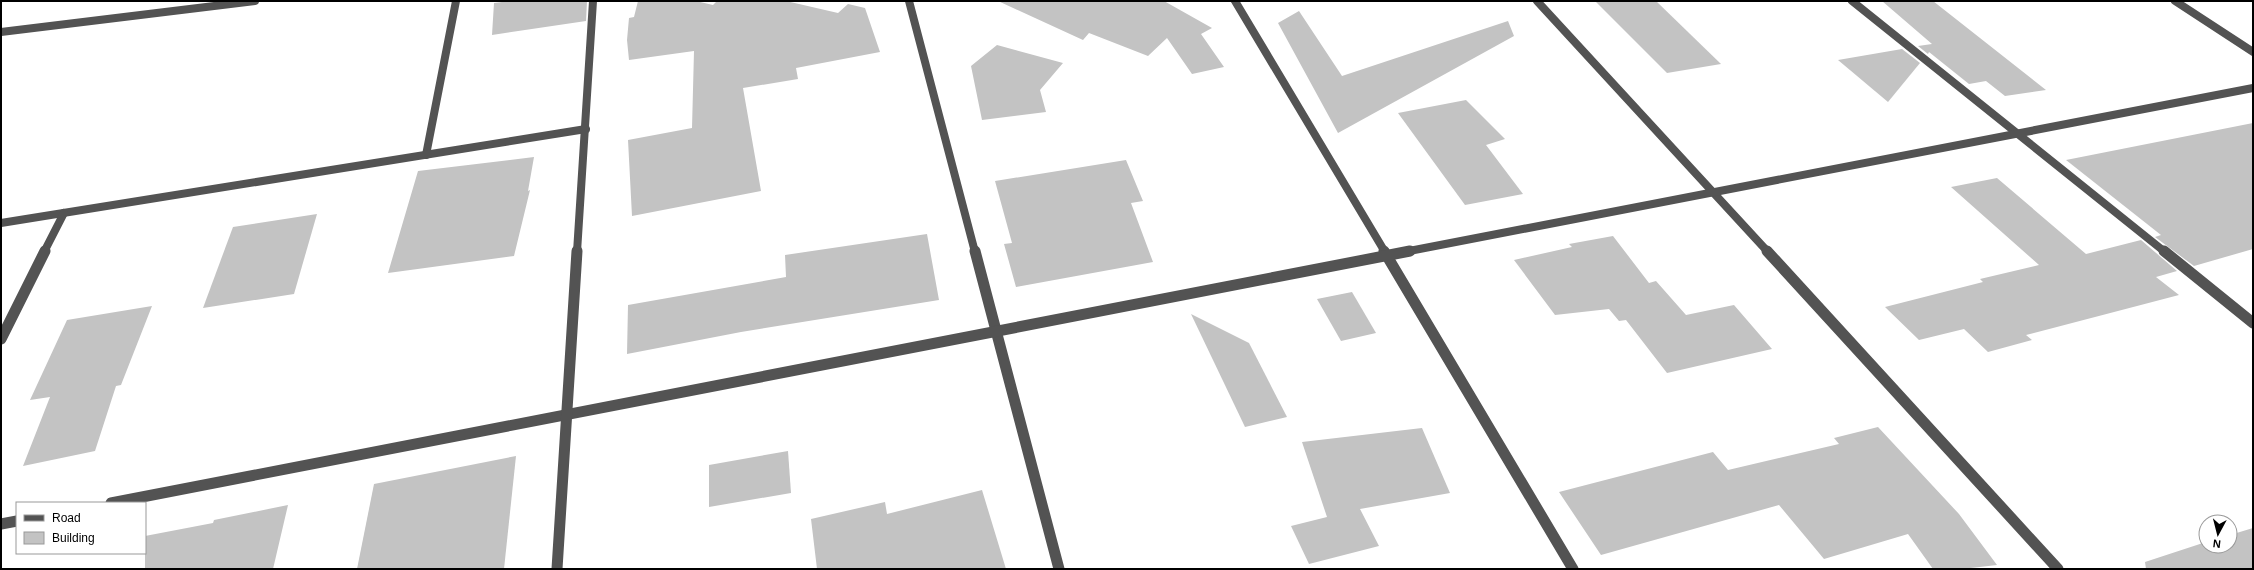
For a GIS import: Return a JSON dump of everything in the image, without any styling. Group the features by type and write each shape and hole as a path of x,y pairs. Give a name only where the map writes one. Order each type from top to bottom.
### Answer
{"street":[{"path":"1,32 254,1"},
{"path":"426,154 456,1"},
{"path":"557,569 593,1"},
{"path":"909,1 1059,569"},
{"path":"1235,1 1573,569"},
{"path":"1537,1 2058,569"},
{"path":"1852,1 2253,323"},
{"path":"2175,1 2253,52"},
{"path":"116,502 2253,88"},
{"path":"1,223 586,129"},
{"path":"1,339 64,213"},
{"path":"1,524 16,521"}],"building":[{"path":"510,1 587,1 586,21 492,35 494,3"},
{"path":"638,1 696,1 713,5 717,1 786,1 838,13 848,4 865,8 880,52 796,68 798,79 743,88 761,191 632,216 628,140 692,128 694,51 629,60 627,40 629,18 634,17"},
{"path":"998,1 1164,1 1212,28 1201,34 1224,67 1192,74 1167,38 1148,56 1089,33 1083,40"},
{"path":"1595,1 1656,1 1721,64 1667,73"},
{"path":"1882,1 1933,1 2046,90 2005,96 1986,81 1969,84 1929,52 1928,54 1918,46 1932,44"},
{"path":"1299,11 1342,76 1508,21 1514,36 1338,133 1278,23"},
{"path":"997,45 1063,63 1040,90 1046,112 982,120 971,66"},
{"path":"1902,49 1920,63 1888,102 1838,60"},
{"path":"1466,100 1505,139 1486,145 1523,194 1465,205 1398,113"},
{"path":"2253,123 2253,249 2194,266 2155,237 2161,235 2066,160"},
{"path":"534,157 528,191 530,190 514,256 388,273 418,171"},
{"path":"1126,160 1143,201 1131,203 1153,262 1016,287 1004,244 1012,243 995,181"},
{"path":"1997,178 2086,254 2141,240 2177,271 2156,277 2179,295 2026,335 2032,340 1988,352 1964,329 1919,340 1885,307 1983,282 1980,279 2039,265 1951,187"},
{"path":"317,214 294,294 203,308 233,227"},
{"path":"927,234 939,300 741,332 627,354 628,305 786,277 785,255"},
{"path":"1613,236 1649,283 1656,281 1686,315 1734,305 1772,349 1667,373 1626,320 1619,321 1609,309 1555,315 1514,260 1572,247 1569,244"},
{"path":"1352,292 1376,333 1341,341 1317,299"},
{"path":"152,306 121,385 116,386 95,451 23,466 50,397 30,400 67,320"},
{"path":"1191,314 1249,343 1287,417 1245,427"},
{"path":"1878,427 1959,514 1997,565 1962,569 1933,569 1908,534 1824,559 1779,505 1601,555 1559,492 1713,452 1728,470 1839,444 1834,438"},
{"path":"1422,428 1450,493 1360,509 1379,546 1309,564 1291,526 1327,517 1302,442"},
{"path":"788,451 791,493 709,507 709,465"},
{"path":"516,456 504,569 357,569 374,484"},
{"path":"982,490 1006,569 817,569 811,519 885,502 887,514"},
{"path":"288,505 273,569 145,569 146,536 213,523 214,520"},
{"path":"2253,528 2253,569 2146,569 2145,562 2198,545 2198,554 2238,554 2238,533"}]}
